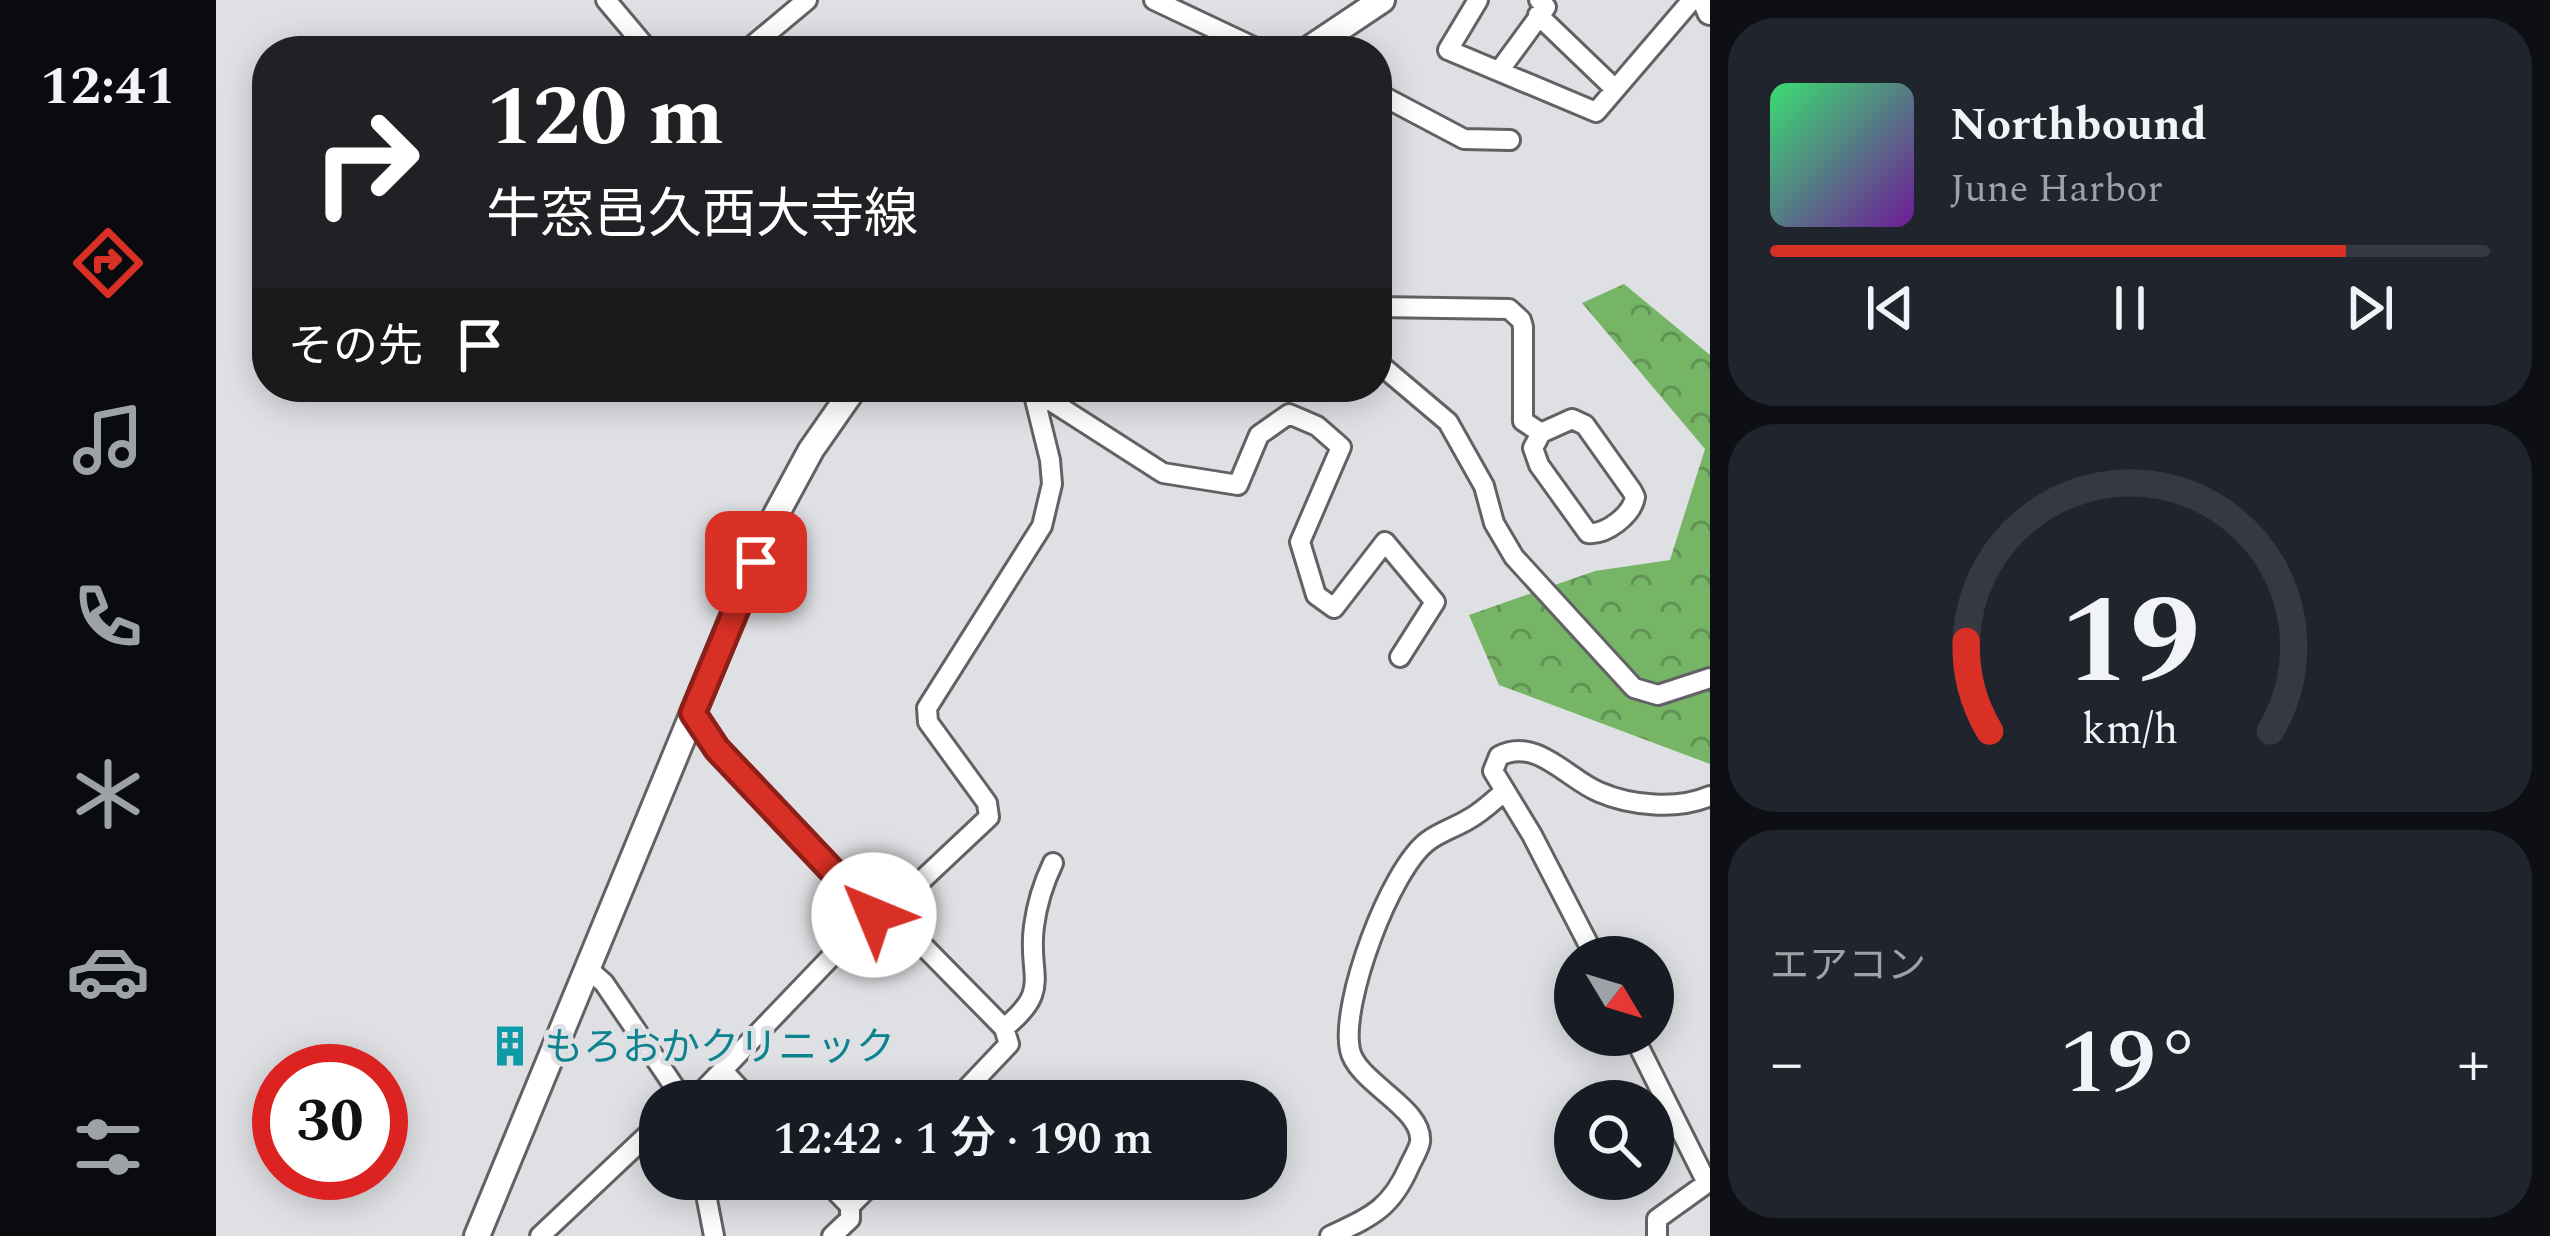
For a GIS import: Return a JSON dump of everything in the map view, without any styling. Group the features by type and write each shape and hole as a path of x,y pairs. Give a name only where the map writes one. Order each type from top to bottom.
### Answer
{"main road":[{"path":"1705,0 1710,12"},
{"path":"1325,36 1366,4"},
{"path":"477,1236 790,486 845,402"}],"street":[{"path":"606,0 636,36"},
{"path":"757,36 779,7 807,0"},
{"path":"1154,0 1230,36"},
{"path":"1478,0 1448,50 1596,112 1693,0"},
{"path":"1499,71 1538,8 1615,89"},
{"path":"1392,101 1464,139 1510,140"},
{"path":"1392,307 1510,309 1517,314 1523,327 1522,421 1541,433 1572,419 1585,425 1632,490 1632,510 1600,533 1583,529 1534,457 1541,433"},
{"path":"1392,375 1448,422 1484,486 1494,523 1514,557 1634,688 1658,695 1710,679"},
{"path":"712,1080 880,911 989,817 987,803 928,722 927,708 1042,526 1051,472 1035,402"},
{"path":"1054,402 1162,472 1238,485 1259,435 1289,414 1317,425 1341,447 1300,542 1316,595 1334,608 1385,542 1435,602 1400,657"},
{"path":"693,713 717,749 1004,1028 1009,1044 976,1080"},
{"path":"1584,936 1493,771 1498,756 1517,749 1556,764 1614,798 1663,804 1710,796"},
{"path":"1330,1236 1386,1206 1420,1142 1417,1125 1359,1069 1350,1054 1353,997 1385,904 1396,879 1426,842 1474,816 1504,791"},
{"path":"1004,1028 1028,1009 1036,979 1033,931 1041,888 1053,863"},
{"path":"587,968 604,983 673,1080"},
{"path":"1644,1056 1707,1183 1658,1219 1657,1236"},
{"path":"723,1071 731,1080"},
{"path":"539,1236 639,1143"},
{"path":"707,1200 714,1236"},
{"path":"832,1236 850,1220"}],"green space":[{"path":"1624,284 1710,355 1710,764 1499,685 1469,615 1595,571 1670,560 1705,449 1582,303"}],"place":[{"name":"もろおかクリニック","path":"510,1046"}],"route":[{"path":"756,562 693,713 717,749 874,915"}]}
